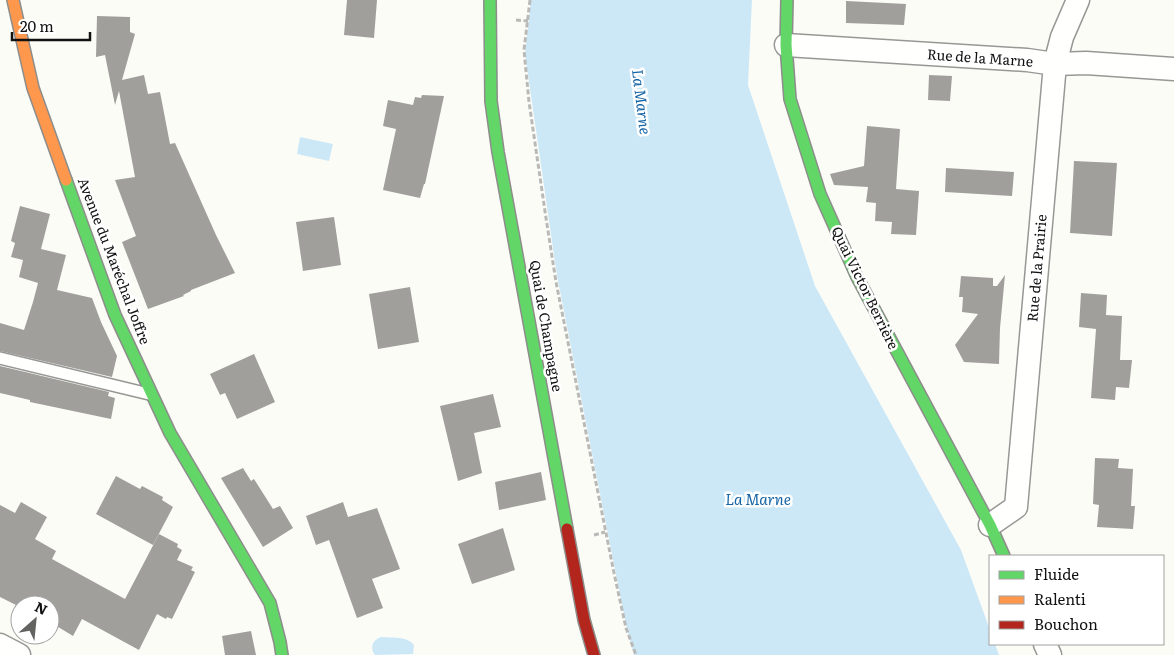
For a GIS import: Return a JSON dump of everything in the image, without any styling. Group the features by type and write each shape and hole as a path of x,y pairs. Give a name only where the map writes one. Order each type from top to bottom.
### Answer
{"street":[{"name":"Avenue du Maréchal Joffre","path":"13,0 34,88 115,315 170,434 270,603 282,655"},
{"name":"Quai de Champagne","path":"490,0 491,101 498,152 584,620 594,655"},
{"name":"Quai Victor Berrière","path":"787,0 786,45 790,99 820,194 857,277 990,525 1004,555"},
{"name":"Rue de la Prairie","path":"990,525 1016,507 1055,64 1062,37 1078,0"},
{"name":"Rue de la Marne","path":"786,45 1027,60 1055,64 1174,69"},
{"path":"0,645 19,655"}],"lane":[{"path":"0,358 152,394"}],"path":[{"path":"530,0 524,50 529,102 556,282 614,573 626,628 636,655"},
{"path":"514,20 528,21"}],"water":[{"name":"La Marne","path":"531,0 752,0 748,85 815,286 961,550 989,627 989,645 995,645 999,655 634,655 626,625 557,276 525,54"},
{"path":"300,137 333,144 329,161 297,154"},
{"path":"381,637 399,638 411,642 414,645 413,654 375,655 372,649 373,644"}],"building":[{"path":"347,0 377,0 374,38 344,35"},
{"path":"846,1 906,4 904,25 846,23"},
{"path":"97,16 130,17 130,32 135,34 122,80 144,75 148,94 160,92 170,144 175,143 235,273 191,290 184,296 148,309 122,242 136,236 115,180 135,177 119,91 115,105 105,55 96,57"},
{"path":"929,75 952,76 950,101 928,100"},
{"path":"422,95 444,96 425,184 420,198 383,190 396,129 383,126 388,100 413,105 415,97 421,98"},
{"path":"867,126 900,129 896,189 919,191 916,235 891,234 892,222 875,221 876,203 866,202 868,187 834,185 830,174 864,166"},
{"path":"1074,161 1117,163 1112,236 1070,233"},
{"path":"946,168 1014,172 1012,196 945,192"},
{"path":"20,206 50,214 41,249 66,255 57,290 92,298 117,356 112,377 0,351 0,323 24,330 38,283 19,277 23,260 11,257 15,243 11,241"},
{"path":"334,217 341,265 303,271 296,222"},
{"path":"1005,275 999,364 964,362 955,345 978,314 962,312 963,297 959,297 961,276 993,278 993,286 997,286"},
{"path":"410,287 419,342 378,349 369,294"},
{"path":"1081,293 1107,295 1106,315 1122,316 1120,360 1132,360 1129,388 1116,387 1115,400 1091,398 1096,329 1079,327"},
{"path":"254,354 275,402 237,419 225,393 220,395 210,374"},
{"path":"0,366 109,392 108,396 115,398 111,419 30,402 30,400 0,393"},
{"path":"493,394 501,427 474,433 482,473 458,481 440,406"},
{"path":"1095,458 1119,459 1118,468 1133,469 1131,506 1135,506 1133,529 1097,527 1099,505 1093,504"},
{"path":"243,468 251,481 254,479 273,509 280,506 293,528 263,547 221,478"},
{"path":"541,472 546,500 499,510 495,482"},
{"path":"116,476 140,489 142,486 163,497 162,500 173,507 153,545 96,514"},
{"path":"21,502 47,517 35,539 56,551 52,559 125,599 159,534 178,544 177,547 182,550 177,560 193,567 191,570 195,572 172,619 167,617 166,619 157,614 139,650 82,619 73,636 60,628 60,595 10,595 10,602 0,597 0,505 15,513"},
{"path":"343,502 348,517 377,508 400,569 372,579 383,608 357,618 329,540 316,545 306,516"},
{"path":"503,528 515,570 472,584 458,544"},
{"path":"251,631 256,655 225,655 222,636"}],"traffic: fast":[{"path":"490,0 491,101 498,152 567,529"},
{"path":"787,0 786,45 790,99 820,194 857,277 990,525 1004,555"},
{"path":"66,180 115,315 170,433 270,603 282,655"}],"traffic: slow":[{"path":"13,0 33,88 66,180"}],"traffic: jam":[{"path":"567,529 584,620 594,655"}]}
